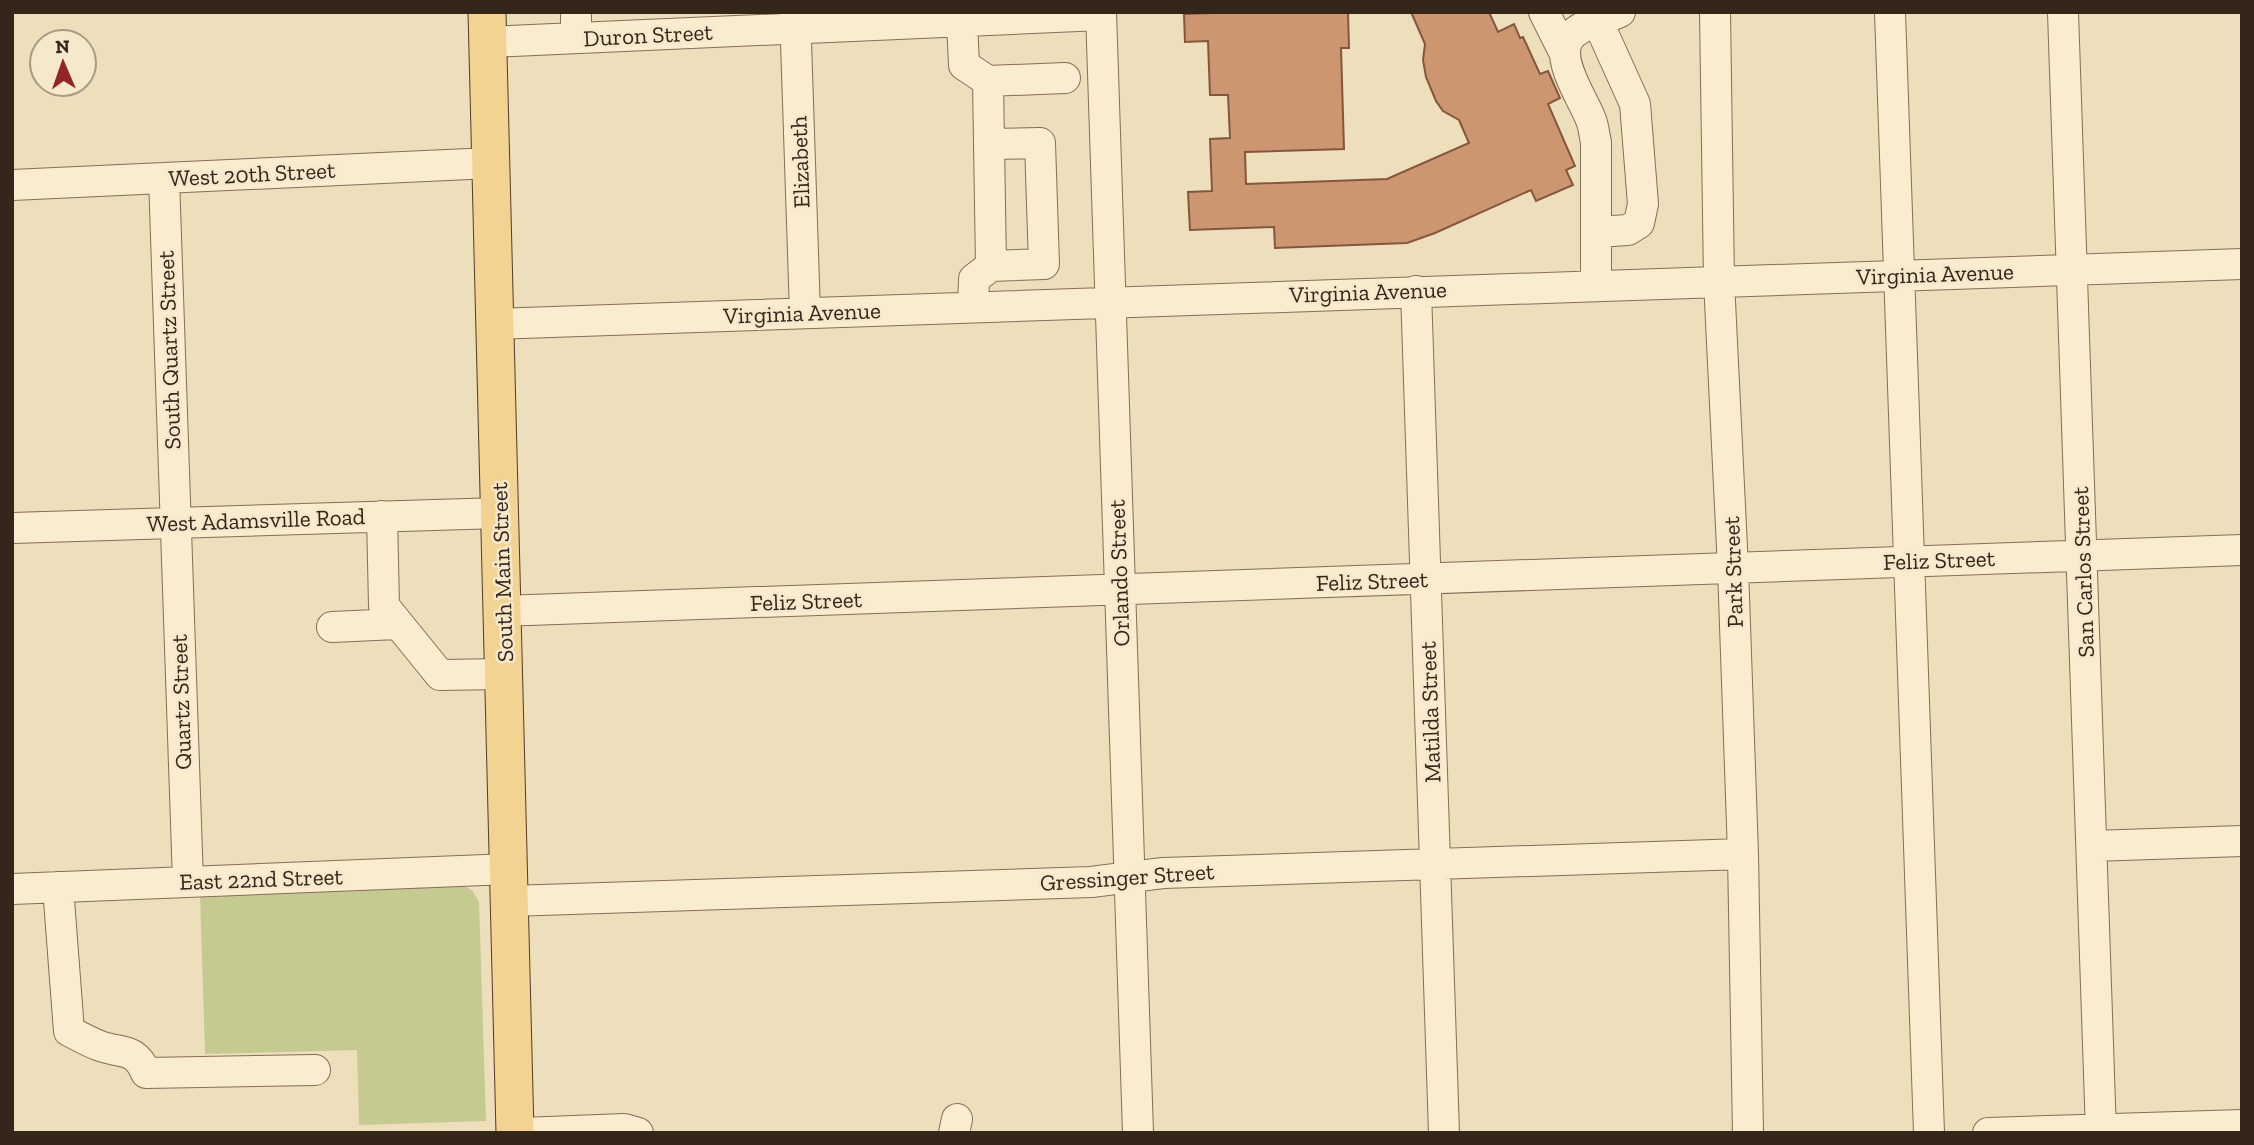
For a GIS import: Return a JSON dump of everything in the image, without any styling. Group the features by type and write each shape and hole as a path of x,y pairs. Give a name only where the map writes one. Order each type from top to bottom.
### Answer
{"main road":[{"name":"South Main Street","path":"487,27 515,1133"}],"street":[{"path":"1544,12 1565,54 1569,71 1592,122 1596,142 1596,285"},
{"name":"Park Street","path":"1715,12 1719,281 1743,855 1748,1133"},
{"path":"1890,12 1929,1133"},
{"name":"San Carlos Street","path":"2063,12 2101,1131"},
{"name":"Duron Street","path":"487,27 795,20 962,22 1101,14"},
{"name":"Orlando Street","path":"1101,14 1138,1133"},
{"path":"1565,54 1568,39 1579,30 1609,17 1635,104 1643,204 1639,223 1628,230 1596,232"},
{"name":"Elizabeth","path":"795,20 805,313"},
{"path":"962,22 964,65 988,80 1065,78"},
{"path":"988,80 991,266"},
{"path":"973,306 974,279 991,266 1044,264 1040,143 989,144"},
{"name":"West 20th Street","path":"12,185 491,163"},
{"name":"South Quartz Street","path":"164,178 174,523"},
{"name":"Virginia Avenue","path":"495,324 2242,264"},
{"name":"Matilda Street","path":"1416,291 1444,1133"},
{"name":"West Adamsville Road","path":"12,528 500,513"},
{"path":"382,516 384,606 397,624 440,675 505,674"},
{"name":"Quartz Street","path":"174,523 188,882"},
{"name":"Feliz Street","path":"503,611 2242,550"},
{"path":"332,627 397,624"},
{"path":"2092,846 2242,841"},
{"name":"Gressinger Street","path":"510,885 1091,882 1163,873 1743,855"},
{"name":"East 22nd Street","path":"12,889 188,882 510,885"},
{"path":"58,887 69,1031 102,1046 124,1050 140,1059 146,1073 315,1070"},
{"path":"1988,1133 2242,1125"},
{"path":"522,1133 624,1129 638,1133"}],"green space":[{"path":"462,885 472,890 479,902 486,1121 359,1125 357,1050 205,1054 200,894"}],"building":[{"path":"1348,12 1349,48 1341,48 1344,149 1245,152 1246,184 1387,179 1469,143 1459,120 1443,111 1436,101 1426,77 1423,60 1425,44 1411,12 1489,12 1498,32 1514,24 1540,74 1548,71 1560,98 1548,104 1575,166 1566,170 1573,185 1536,201 1531,190 1407,243 1275,248 1274,227 1190,230 1188,192 1212,191 1210,139 1230,138 1228,95 1210,95 1208,41 1185,42 1184,14"}]}
